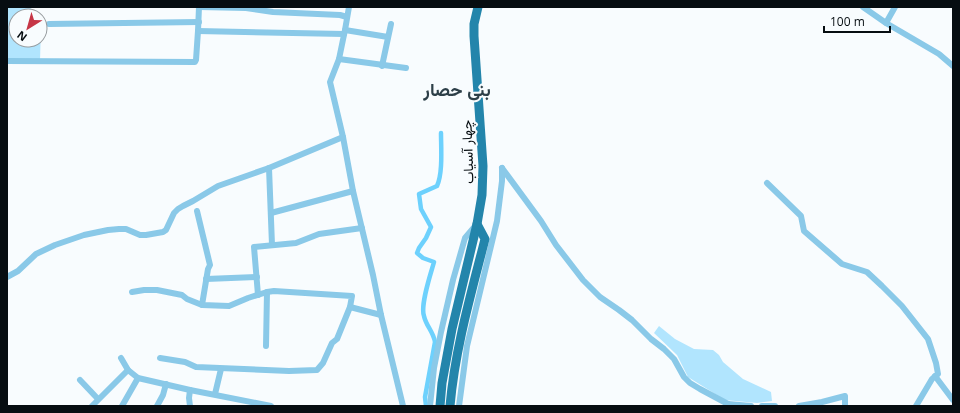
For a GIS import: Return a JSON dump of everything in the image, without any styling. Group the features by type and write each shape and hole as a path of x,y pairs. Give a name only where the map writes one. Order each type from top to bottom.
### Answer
{"highway":[{"name":"چهار آسیاب","path":"440,406 442,383 452,329 477,224 482,195 483,166 474,36 474,24 478,7"},
{"path":"450,406 452,381 459,342 489,240 477,224"}],"street":[{"path":"7,61 195,62 199,7 233,7 273,10 298,14 347,16"},
{"path":"349,7 339,59 330,82 343,137 353,191 403,406"},
{"path":"863,7 886,23 940,54 953,66"},
{"path":"886,23 895,7"},
{"path":"50,24 199,22"},
{"path":"382,66 391,24"},
{"path":"198,31 345,32 388,37"},
{"path":"339,59 382,66 406,68"},
{"path":"7,277 18,270 36,254 55,245 84,235 119,229 126,229 140,235 163,232 169,225 174,213 183,206 218,186 269,168 343,137"},
{"path":"269,168 272,245"},
{"path":"459,406 467,346 489,240 498,221 502,168 542,221 556,246 583,280 600,297 632,320 651,339 664,349 674,359 684,377 690,382 728,405 751,406"},
{"path":"767,183 801,216 804,231 842,264 867,272 902,306 928,339 938,374 932,379 916,406"},
{"path":"271,213 353,191"},
{"path":"196,211 210,265 202,305"},
{"path":"430,406 434,368 453,280 464,238 477,224"},
{"path":"258,295 254,247 296,243 319,234 362,228"},
{"path":"206,279 256,277"},
{"path":"132,292 157,290 182,295 187,299 202,305 230,306 248,298 274,291 352,296 350,307 338,339 332,343 323,363 317,370 289,371 221,369 196,367 185,362 160,358"},
{"path":"266,346 267,292"},
{"path":"350,307 381,315"},
{"path":"121,358 128,370 138,378 271,406"},
{"path":"215,394 221,369"},
{"path":"92,406 128,370"},
{"path":"935,376 953,400"},
{"path":"122,406 138,378"},
{"path":"80,380 98,399"},
{"path":"157,406 163,395 166,384"},
{"path":"190,390 190,406"},
{"path":"800,406 845,396 845,406"},
{"path":"762,406 775,406"}],"shaded area":[{"path":"7,7 31,7 8,8 8,48 40,48 40,61 7,61"},
{"path":"659,326 675,339 694,349 713,350 719,355 723,362 743,379 771,392 772,401 757,403 725,400 688,377 677,355 654,333"}],"waterway":[{"path":"426,406 425,397 435,342 425,320 423,304 434,262 423,258 417,253 431,227 421,209 419,194 437,186 439,181 441,167 441,133"}],"district":[{"name":"بنی حصار","path":"457,89"}]}
